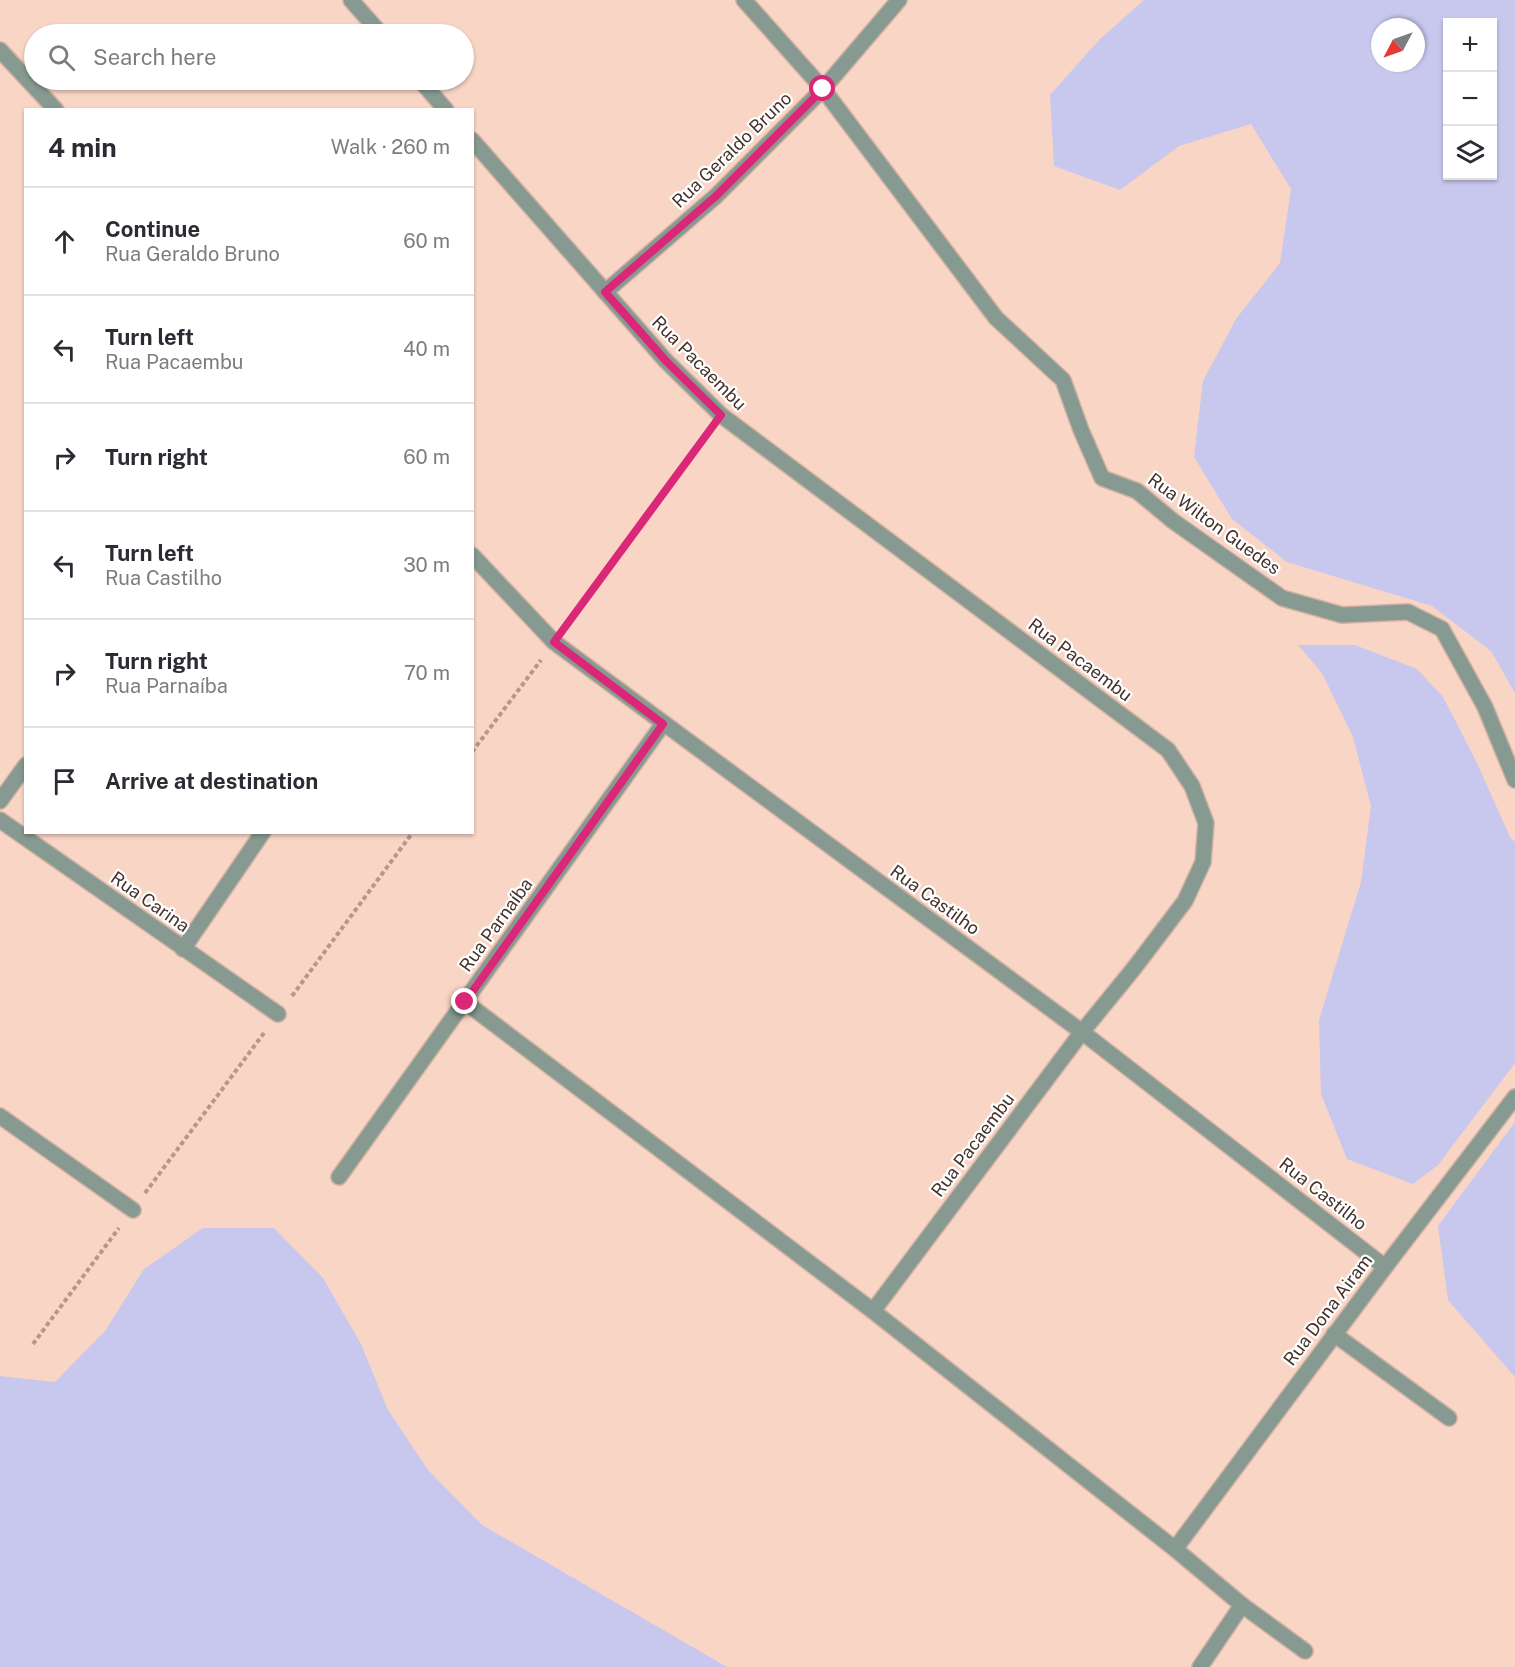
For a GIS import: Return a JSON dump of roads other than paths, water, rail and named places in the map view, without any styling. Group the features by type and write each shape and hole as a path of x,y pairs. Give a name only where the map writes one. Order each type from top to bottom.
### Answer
{"street":[{"path":"351,0 372,24"},
{"name":"Rua Wilton Guedes","path":"744,0 823,89 996,318 1063,380 1102,478 1137,491 1173,521 1282,598 1342,615 1408,612 1442,628 1485,707 1515,780"},
{"name":"Rua Geraldo Bruno","path":"605,292 716,196 823,89 899,0"},
{"path":"0,50 24,76"},
{"path":"37,90 54,108"},
{"path":"429,90 444,108"},
{"name":"Rua Pacaembu","path":"474,142 666,361 721,415 1168,750 1191,786 1206,823 1203,861 1185,901 1082,1032 873,1311"},
{"name":"Rua Castilho","path":"474,557 554,642 1082,1032 1385,1267"},
{"name":"Rua Parnaíba","path":"339,1177 663,724"},
{"path":"0,801 24,768"},
{"name":"Rua Carina","path":"0,820 278,1014"},
{"path":"183,949 262,834"},
{"path":"465,1002 873,1311 1175,1549 1242,1605 1305,1651"},
{"name":"Rua Dona Airam","path":"1175,1549 1334,1334 1512,1101"},
{"path":"0,1116 133,1210"},
{"path":"1334,1334 1449,1418"},
{"path":"1200,1667 1242,1605"}]}
